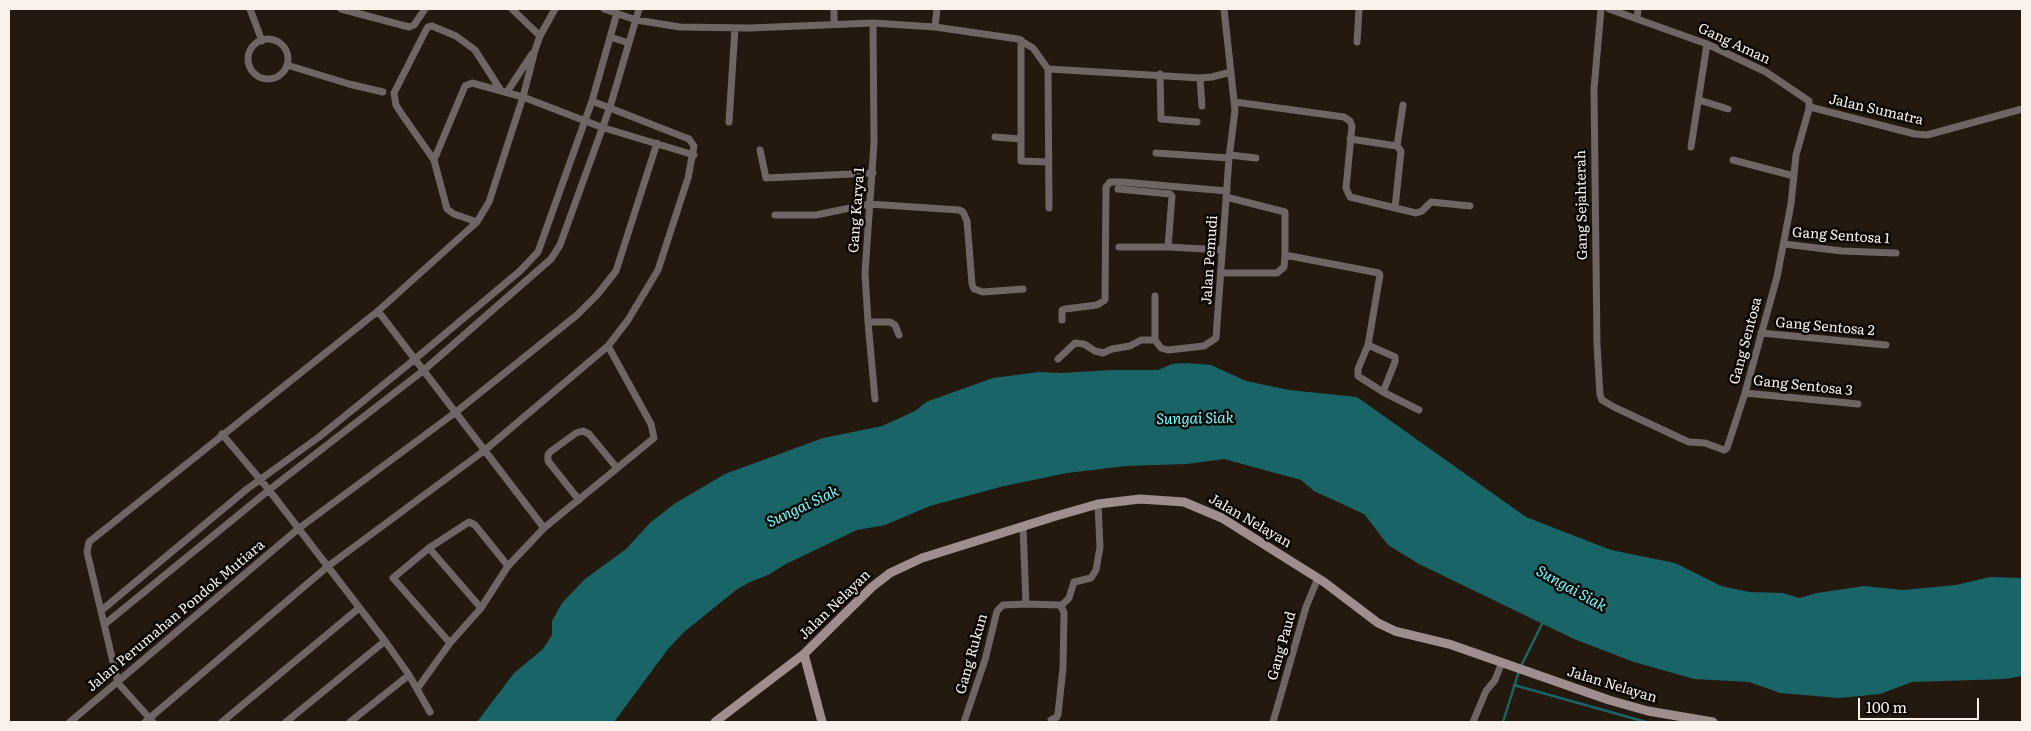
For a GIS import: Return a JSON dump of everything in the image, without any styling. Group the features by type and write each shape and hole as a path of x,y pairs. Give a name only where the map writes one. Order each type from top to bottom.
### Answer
{"main road":[{"name":"Jalan Nelayan","path":"715,722 804,654 872,587 890,573 922,558 1023,526 1098,504 1140,499 1184,502 1222,518 1318,578 1378,623 1395,631 1448,644 1648,712 1713,722"},
{"path":"804,654 822,722"}],"street":[{"path":"250,9 262,41"},
{"path":"341,9 409,26 414,25 425,9"},
{"path":"512,9 540,36"},
{"path":"555,9 540,36 524,97 489,202 477,222 378,311 89,542 87,552 118,683 149,721 327,567 486,450 608,346 628,320 658,270 688,178 694,146 690,139 592,101"},
{"path":"604,9 636,20 680,27 735,28 873,23 935,26 1021,40 1033,48 1048,69 1048,208"},
{"path":"105,624 269,490 424,370 551,259 560,245 601,127 610,107 639,9"},
{"path":"834,9 834,23"},
{"path":"935,26 938,9"},
{"name":"Jalan Pemudi","path":"1155,340 1161,348 1168,350 1204,346 1216,338 1229,156 1235,119 1235,102 1224,9"},
{"path":"1357,42 1359,9"},
{"name":"Gang Sejahterah","path":"1601,9 1594,89 1597,344 1599,390 1602,400"},
{"name":"Gang Aman","path":"1609,9 1707,44 1774,76 1806,97 1809,100 1810,107"},
{"path":"1637,19 1638,9"},
{"path":"102,610 260,479 319,437 415,359 520,270 538,252 544,240 592,101 618,13"},
{"name":"Gang Karya 1","path":"873,23 874,143 865,272 875,399"},
{"path":"477,222 454,214 448,209 434,160 396,105 394,93 428,27 432,26 456,36 475,50 504,91"},
{"path":"729,122 735,28"},
{"path":"610,37 629,43"},
{"path":"272,40 284,47 288,55 287,65 283,73 270,79 261,77 253,72 249,63 249,54 254,46 262,41 272,40"},
{"path":"1021,40 1021,161 1048,162"},
{"path":"1691,147 1707,44"},
{"path":"504,91 536,50"},
{"path":"287,65 349,84 384,92"},
{"path":"1048,69 1160,74 1200,78 1231,72"},
{"path":"1160,74 1160,120 1197,122"},
{"path":"1200,78 1202,106"},
{"path":"434,160 465,86 472,83 524,97 601,127 694,154"},
{"path":"1699,100 1728,109"},
{"path":"1235,102 1344,117 1350,121 1352,126 1346,188 1350,197 1416,213 1422,211 1431,202 1470,206"},
{"path":"1397,146 1403,105"},
{"name":"Gang Sentosa","path":"1602,400 1690,442 1706,443 1724,450 1727,448 1745,393 1784,244 1796,154 1810,107"},
{"name":"Jalan Sumatra","path":"1810,107 1915,134 1927,135 2022,109"},
{"path":"995,137 1021,139"},
{"path":"1350,139 1397,146 1401,151 1395,208"},
{"name":"Jalan Perumahan Pondok Mutiara","path":"70,722 298,529 456,412 577,315 597,295 616,270 656,144"},
{"path":"760,150 766,178 873,173"},
{"path":"1156,153 1256,158"},
{"path":"1733,160 1794,176"},
{"path":"1062,320 1062,310 1097,304 1106,300 1106,186 1110,182 1227,194 1285,212 1284,267 1277,273 1221,273"},
{"path":"1118,190 1170,194 1172,196 1168,247"},
{"path":"775,215 816,215 869,204 959,210 963,212 967,221 974,289 983,292 1023,289"},
{"name":"Gang Sentosa 1","path":"1784,244 1842,251 1896,253"},
{"path":"1119,247 1222,250"},
{"path":"538,252 551,259"},
{"path":"1285,254 1379,273 1368,346 1358,369 1358,376 1383,392 1419,410"},
{"path":"1058,359 1075,343 1084,344 1095,351 1103,353 1112,349 1130,346 1141,340 1155,340 1155,296"},
{"path":"378,311 544,528"},
{"path":"868,322 890,322 895,325 899,335"},
{"name":"Gang Sentosa 2","path":"1761,333 1886,345"},
{"path":"417,689 450,643 481,608 508,566 544,528 655,436 651,424 608,346"},
{"path":"1368,346 1395,357 1395,362 1383,392"},
{"name":"Gang Sentosa 3","path":"1745,393 1858,404"},
{"path":"579,500 548,461 550,452 576,432 582,432 589,434 617,468"},
{"path":"222,434 269,490 385,641 409,675 430,712"},
{"path":"1051,720 1057,718 1058,714 1063,668 1064,613 1061,606 1069,598 1074,582 1091,578 1096,570 1100,547 1098,504"},
{"path":"450,643 393,578 429,548 469,522 475,525 508,566"},
{"path":"1023,526 1026,604"},
{"path":"429,548 481,608"},
{"name":"Gang Paud","path":"1273,722 1306,608 1318,578"},
{"name":"Gang Rukun","path":"964,722 985,660 997,611 1003,605 1061,606"},
{"path":"222,722 359,608"},
{"path":"286,722 385,641"},
{"path":"1473,722 1486,691 1506,664"},
{"path":"350,722 409,675"}],"water":[{"name":"Sungai Siak","path":"1172,364 1211,365 1246,381 1289,390 1357,397 1526,517 1611,550 1675,563 1721,586 1749,592 1783,593 1799,598 1817,593 1864,586 1903,590 1956,585 1990,577 2022,578 2022,676 2005,679 1912,682 1880,694 1839,698 1780,693 1749,682 1694,679 1634,662 1574,639 1419,564 1388,545 1364,514 1314,491 1301,480 1224,459 1187,464 1126,466 1067,473 1004,486 930,506 885,525 857,530 736,590 684,632 668,649 614,722 477,722 514,673 543,649 552,635 552,621 562,603 585,579 626,549 650,523 674,504 725,474 823,438 882,426 915,411 926,402 993,378 1039,372 1158,370"}],"waterway":[{"path":"1521,666 1543,622"},
{"path":"1503,722 1519,671"},
{"path":"1514,685 1646,722"}]}
